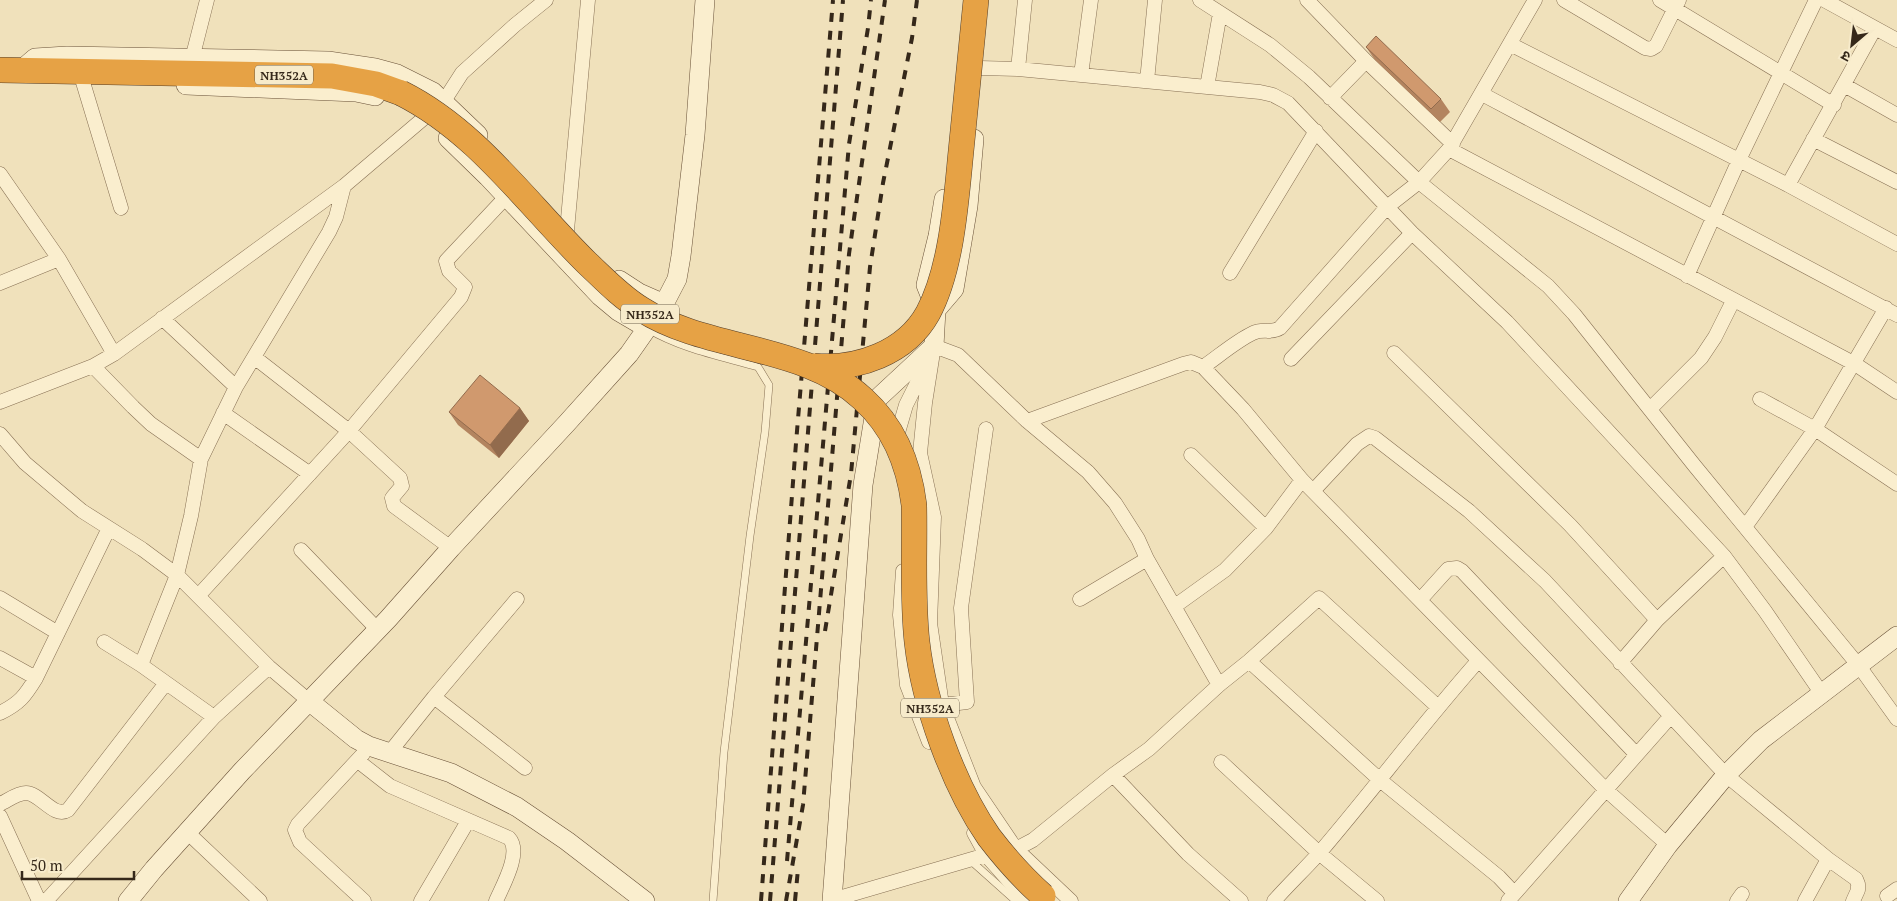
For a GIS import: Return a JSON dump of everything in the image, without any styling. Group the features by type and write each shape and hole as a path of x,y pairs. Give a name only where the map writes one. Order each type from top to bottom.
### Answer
{"highway":[{"path":"802,364 826,367 842,366 873,358 899,344 928,313 940,281 955,219 976,0"},
{"name":"NH352A","path":"11,70 332,76 376,84 425,105 474,144 571,247 625,299 649,314 679,327 802,364 830,375 864,399 886,424 902,454 908,471 914,505 917,641 925,690 938,733 965,796 989,836 1041,899"}],"street":[{"path":"192,59 207,0"},
{"path":"0,402 93,366 114,354 264,246 344,186 424,119 444,101 462,73 546,0"},
{"path":"568,230 588,0"},
{"path":"128,901 187,832 378,630 580,409 629,354 664,304 677,279 681,256 695,135 706,0"},
{"path":"964,0 942,218 926,285 936,310 934,346 925,403 920,453 934,517 930,623 942,706 974,787 1016,849 1071,901"},
{"path":"936,310 954,289 962,245 968,206 986,0"},
{"path":"1018,69 1025,0"},
{"path":"1081,75 1091,0"},
{"path":"1147,81 1155,0"},
{"path":"1200,0 1270,45 1309,77 1419,182 1548,286 1574,314 1694,465 1859,666 1897,720"},
{"path":"1307,0 1451,146 1733,301 1854,364 1897,392"},
{"path":"1203,367 1252,333 1271,332 1280,328 1387,207 1419,182 1451,146 1535,0"},
{"path":"1564,0 1645,48 1650,49 1656,46 1676,4"},
{"path":"1660,0 1676,4 1834,105"},
{"path":"1687,276 1739,160 1816,0"},
{"path":"1824,0 1897,40"},
{"path":"1207,87 1220,13"},
{"path":"1788,185 1875,28"},
{"path":"1510,44 1788,185 1897,244"},
{"path":"11,70 35,58 51,57 328,62 375,68 398,74 433,92 444,101 602,266 620,281 639,293 664,304"},
{"path":"1330,98 1366,61"},
{"path":"980,68 1018,69 1260,92 1273,95 1288,103 1412,233 1507,322 1724,556 1765,611 1822,694"},
{"path":"11,70 37,77 356,92 400,105 424,119 457,145 600,296 618,311 647,328"},
{"path":"82,79 121,208"},
{"path":"1844,85 1897,115"},
{"path":"1482,94 1891,311 1854,364 1815,429 1745,527"},
{"path":"1230,273 1316,131"},
{"path":"1813,140 1897,182"},
{"path":"0,174 59,258 114,354"},
{"path":"140,665 177,575 191,516 201,459 236,387 329,232 336,217 344,186"},
{"path":"199,595 349,431 461,297 464,287 449,271 446,261 506,197"},
{"path":"1290,360 1412,233"},
{"path":"0,283 59,258"},
{"path":"1650,408 1701,358 1715,337 1733,301"},
{"path":"162,318 236,387"},
{"path":"934,346 958,355 1026,421 1088,472 1102,486 1127,521 1219,685"},
{"path":"934,346 906,406 893,449 905,532 901,624 907,685 933,752 986,856 1017,890 1041,899"},
{"path":"934,346 877,399 863,485 832,901 986,856"},
{"path":"1394,353 1570,525 1657,620"},
{"path":"254,357 349,431 400,478 402,486 392,498 394,506 451,548"},
{"path":"1026,421 1183,364 1191,362 1203,367 1243,409 1302,480 1478,661 1605,789 1668,844"},
{"path":"93,366 151,424 201,459"},
{"path":"1760,399 1815,429 1897,484"},
{"path":"223,413 310,474"},
{"path":"942,706 967,702 961,608 986,429"},
{"path":"0,434 25,463 82,511 142,549 177,575 269,667 356,740 363,754 390,786 508,838 512,842 515,851 496,901"},
{"path":"1314,491 1357,444 1369,436 1375,438 1469,512 1545,582 1726,775 1828,859 1856,879 1858,890 1852,901"},
{"path":"1191,455 1266,528"},
{"path":"1175,606 1225,570 1266,528 1302,480"},
{"path":"0,713 24,698 36,678 109,528"},
{"path":"301,550 378,630"},
{"path":"1620,663 1657,620 1724,556"},
{"path":"1080,599 1148,559"},
{"path":"1420,600 1448,569 1457,568 1462,571 1636,754"},
{"path":"0,598 58,633"},
{"path":"1016,849 1038,836 1112,775 1149,749 1319,598 1438,707"},
{"path":"390,752 517,600"},
{"path":"1628,901 1668,844 1726,775 1761,740 1897,636"},
{"path":"104,642 140,665 214,718"},
{"path":"0,658 36,678"},
{"path":"1249,661 1380,780 1499,877 1511,897 1670,717"},
{"path":"1274,901 1319,853 1478,661"},
{"path":"46,901 214,718 269,667"},
{"path":"0,804 25,793 32,794 62,813 68,810 166,683"},
{"path":"434,697 525,768"},
{"path":"364,901 300,842 295,830 298,824 363,754 390,752 451,773 517,807 567,841 645,901"},
{"path":"1221,762 1319,853 1377,901"},
{"path":"1112,775 1188,854 1241,901"},
{"path":"0,816 39,901"},
{"path":"421,901 468,820"},
{"path":"187,832 260,901"},
{"path":"1805,901 1828,859"}],"lane":[{"path":"647,328 662,337 690,348 758,366 769,385 765,432 750,536 724,752 713,901"},
{"path":"970,860 1016,901"}],"building":[{"path":"1376,36 1441,99 1431,109 1366,47"},
{"path":"480,375 520,408 490,445 449,412"}],"railway":[{"path":"761,901 796,443 833,0"},
{"path":"770,901 843,0"},
{"path":"787,861 849,144 871,0"},
{"path":"786,901 803,805 849,254 885,0"},
{"path":"825,631 851,474 870,267 883,183 912,38 917,0"},
{"path":"795,901 798,869"}]}
